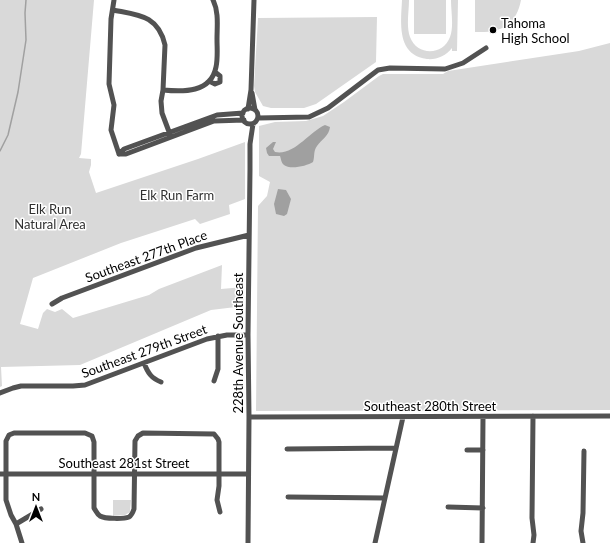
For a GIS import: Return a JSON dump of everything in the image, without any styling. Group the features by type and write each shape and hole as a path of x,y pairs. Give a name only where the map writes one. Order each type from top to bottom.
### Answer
{"street":[{"path":"114,0 111,19 109,84 114,106 111,130 118,154 124,149 214,121 245,122 253,124 257,114 251,90"},
{"path":"163,90 191,91 209,81 215,72 217,66 218,19 214,0"},
{"path":"170,135 221,114 243,113 248,109 251,90 254,0"},
{"path":"113,10 146,17 160,30 165,45 161,106 170,135"},
{"path":"248,109 257,114 274,118 309,118 333,105 378,70 390,68 445,69 463,63 486,48"},
{"path":"209,81 215,84 220,82 220,76 215,72"},
{"name":"228th Avenue Southeast","path":"243,113 250,144"},
{"name":"228th Avenue Southeast","path":"248,543 250,144 253,124"},
{"name":"Southeast 277th Place","path":"52,304 62,298 196,248 249,234"},
{"path":"214,381 218,369 218,336"},
{"name":"Southeast 279th Street","path":"0,393 21,386 85,385 207,339 218,336 248,336"},
{"path":"144,363 149,375 153,379 161,382"},
{"path":"533,416 533,543"},
{"name":"Southeast 280th Street","path":"249,417 610,416"},
{"path":"375,543 403,417"},
{"path":"482,543 483,417"},
{"path":"22,543 6,500 3,474 6,441 9,435 14,433 85,433 92,436 94,442 93,504 98,514 105,518 125,518 131,515 134,509 135,441 138,436 144,433 211,433 216,436 219,442 217,500 220,512"},
{"path":"287,449 396,448"},
{"path":"467,450 483,450"},
{"path":"583,543 581,531 583,513 584,450"},
{"name":"Southeast 281st Street","path":"3,474 248,474"},
{"path":"288,497 385,498"},
{"path":"448,507 483,508"},
{"path":"16,524 41,509"}],"green space":[{"name":"Elk Run Natural Area","path":"0,0 94,0 81,154 79,158 91,159 89,172 96,193 245,142 245,199 229,205 230,214 200,224 195,219 121,243 33,278 20,324 38,329 43,313 47,309 55,312 62,309 73,318 149,295 159,289 222,265 221,289 244,287 244,306 211,310 80,365 1,367 2,386 0,387"},
{"path":"402,0 409,0 408,23 410,37 413,43 418,48 430,51 442,48 447,43 450,37 452,24 451,0 458,0 457,51 452,51 452,48 444,55 437,58 427,59 417,56 410,51 402,36"},
{"path":"414,0 446,0 446,34 414,34"},
{"path":"475,0 521,0 519,9 515,16 506,26 492,31 475,32"},
{"path":"377,17 376,62 316,104 304,108 271,108 263,106 255,92 254,86 258,18"},
{"path":"610,43 610,410 256,411 258,206 267,196 270,182 259,176 259,126 275,122 306,121 323,116 383,74 443,74 448,71 579,51"},
{"path":"113,500 131,500 130,512 125,515 113,516"}],"shaded area":[{"path":"325,125 330,127 327,135 316,148 313,162 303,166 290,167 282,163 280,156 269,156 267,153 266,148 273,142 276,142 273,149 275,152 289,150"},
{"path":"278,189 286,190 291,199 287,214 284,216 276,214 274,204"}],"waterway":[{"path":"0,151 8,135 18,92 26,40 26,0"}],"place":[{"name":"Tahoma High School","path":"493,30"}],"park label":[{"name":"Elk Run Farm","path":"177,195"}]}
